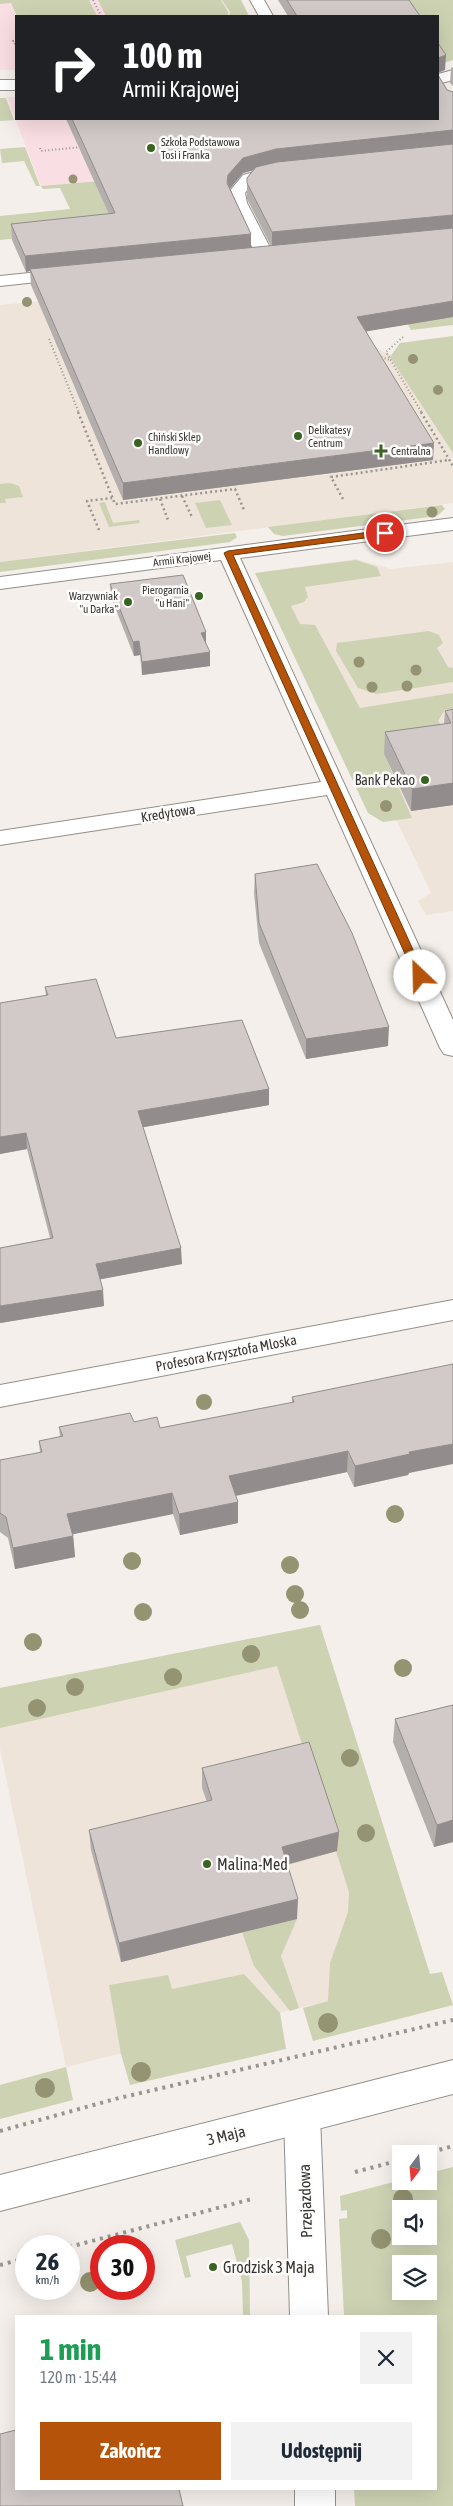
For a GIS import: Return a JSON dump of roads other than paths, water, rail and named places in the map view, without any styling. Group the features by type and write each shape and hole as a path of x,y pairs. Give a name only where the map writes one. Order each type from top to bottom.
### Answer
{"street":[{"path":"257,0 265,15"},
{"path":"439,79 453,75"},
{"path":"439,80 450,92"},
{"path":"0,85 15,85"},
{"path":"264,255 239,202 237,192 249,178 276,170 300,167"},
{"path":"245,257 286,253"},
{"path":"0,281 88,272"},
{"name":"Armii Krajowej","path":"0,583 453,524"},
{"path":"228,553 453,1048"},
{"name":"Kredytowa","path":"0,838 336,787"},
{"name":"Profesora Krzysztofa Mloska","path":"0,1396 453,1310"},
{"name":"3 Maja","path":"0,2193 453,2077"},
{"name":"Przejazdowa","path":"302,2116 309,2315"},
{"path":"315,2490 316,2506"}],"place":[{"name":"Szkoła Podstawowa Tosi i Franka","path":"151,148"},
{"name":"Delikatesy Centrum","path":"298,436"},
{"name":"Chiński Sklep Handlowy","path":"138,443"},
{"name":"Centralna","path":"381,451"},
{"name":"Pierogarnia \"u Hani\"","path":"199,596"},
{"name":"Warzywniak \"u Darka\"","path":"128,602"},
{"name":"Bank Pekao","path":"425,780"},
{"name":"Malina-Med","path":"207,1864"},
{"name":"Grodzisk 3 Maja","path":"213,2267"}]}
